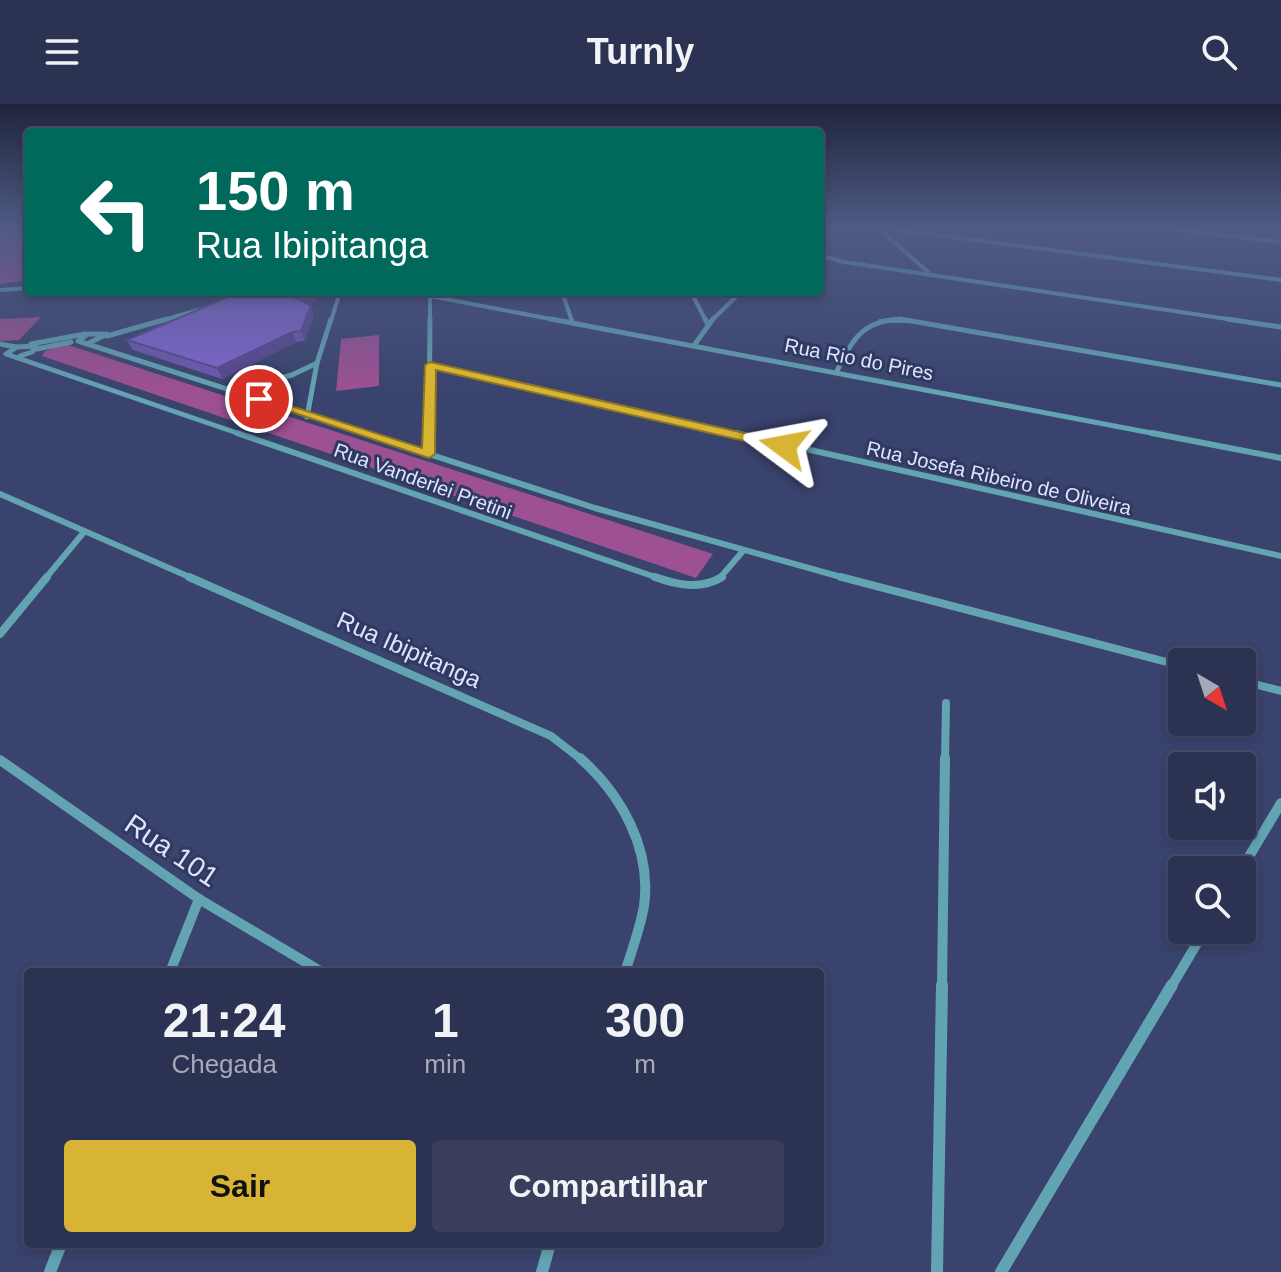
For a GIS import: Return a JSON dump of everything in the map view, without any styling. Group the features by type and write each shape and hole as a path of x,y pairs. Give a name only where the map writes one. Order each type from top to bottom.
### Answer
{"street":[{"path":"997,284 1281,327"},
{"path":"0,290 24,288"},
{"path":"307,417 317,363 339,296"},
{"path":"429,454 430,296"},
{"name":"Rua Rio do Pires","path":"440,296 1281,458"},
{"path":"563,296 572,322"},
{"path":"693,296 708,324"},
{"path":"695,344 708,324 737,296"},
{"path":"8,356 8,351 20,346 148,323 210,307"},
{"path":"837,371 856,332 873,321 900,319 1281,385"},
{"path":"78,341 89,343 148,323"},
{"path":"101,332 111,353"},
{"path":"0,352 20,356 78,341 93,333"},
{"name":"Rua Vanderlei Pretini","path":"89,343 307,417 595,508 743,551 1168,662"},
{"path":"0,344 34,351"},
{"path":"34,351 37,363"},
{"name":"Rua Vanderlei Pretini","path":"20,356 666,581 695,587 711,584 732,569 743,551"},
{"path":"234,390 292,375 317,363"},
{"name":"Rua Josefa Ribeiro de Oliveira","path":"430,365 1281,556"},
{"name":"Rua Ibipitanga","path":"0,494 551,736 577,753 608,785 626,814 641,852 645,895 626,968"},
{"path":"0,634 84,532"},
{"path":"1256,685 1281,691"},
{"path":"937,1272 946,703"},
{"name":"Rua 101","path":"0,760 199,899 315,968"},
{"path":"1249,856 1281,803"},
{"path":"172,968 199,899"},
{"path":"1001,1272 1197,944"},
{"path":"50,1272 59,1248"},
{"path":"542,1272 549,1248"}],"shaded area":[{"path":"41,317 19,340 0,341 0,319"},
{"path":"379,335 379,386 336,391 341,339"},
{"path":"65,344 713,554 696,578 42,356 45,351"}],"building":[{"path":"222,296 301,296 295,298 311,305 301,331 292,332 217,368 127,340 226,298"}],"route":[{"path":"259,399 429,454 430,365 784,446"}]}
